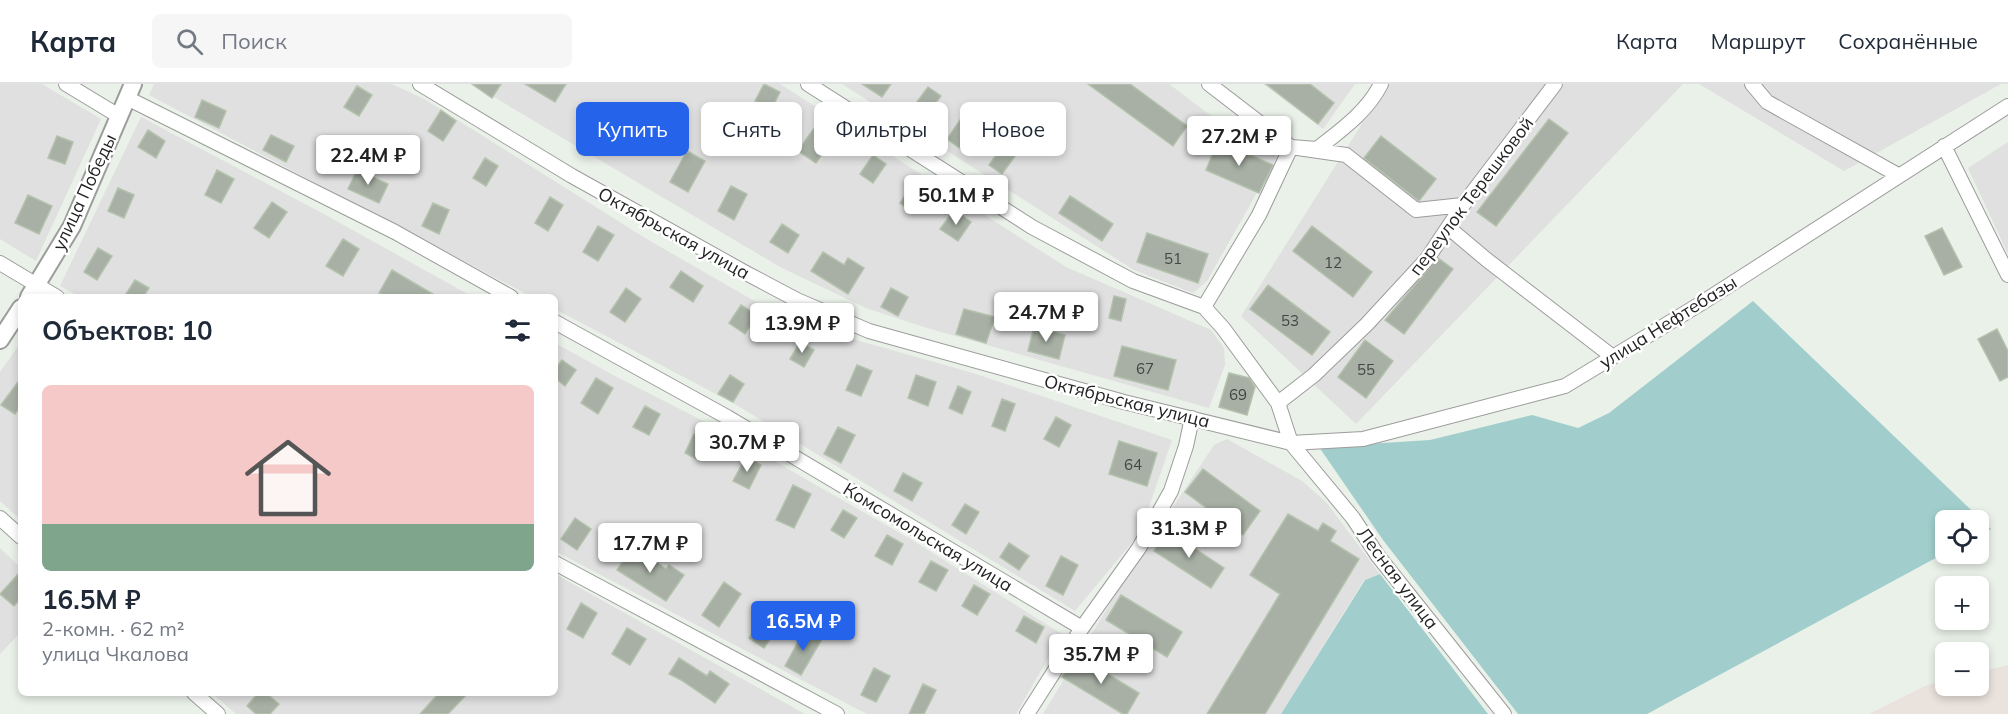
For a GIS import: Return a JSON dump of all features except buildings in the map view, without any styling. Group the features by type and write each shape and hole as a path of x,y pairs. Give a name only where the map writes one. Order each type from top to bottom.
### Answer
{"street":[{"path":"66,84 119,116"},
{"name":"Октябрьская улица","path":"420,84 572,176 796,300 869,331 1124,402 1291,443"},
{"path":"808,84 1032,227 1133,281 1204,308 1223,328 1278,403 1291,443"},
{"path":"1209,84 1292,147 1346,155 1416,210 1464,206"},
{"path":"1292,147 1317,149 1343,129 1373,100 1381,84"},
{"name":"переулок Терешковой","path":"1278,403 1314,375 1367,324 1427,259 1555,84"},
{"path":"1752,84 1767,102 1898,175"},
{"path":"130,91 395,232 506,294"},
{"name":"улица Победы","path":"32,291 72,226 130,91"},
{"name":"улица Нефтебазы","path":"1291,443 1363,439 1565,386 1700,304 2008,106"},
{"path":"1944,146 2008,275"},
{"path":"1204,308 1259,214 1292,147"},
{"path":"1449,228 1613,357"},
{"path":"0,263 32,291"},
{"path":"0,340 18,313"},
{"name":"Комсомольская улица","path":"558,324 727,417 1082,628"},
{"path":"1027,714 1082,628 1139,548 1171,491 1186,447 1192,418"},
{"name":"Лесная улица","path":"1291,443 1353,518 1378,556 1504,714"},
{"path":"0,518 18,534"},
{"path":"558,565 837,714"},
{"path":"197,696 218,714"}],"shaded area":[{"path":"0,84 42,84 101,119 36,261 0,239"},
{"path":"154,84 392,84 424,99 645,238 789,321 973,373 1172,440 1140,533 1075,611 733,403 558,311 558,294 526,294 149,95"},
{"path":"472,84 780,84 814,106 814,156 893,156 1066,267 1211,330 1224,348 1225,365 1209,408 927,328 866,308 780,267 593,156 689,156 689,102 576,102 576,146"},
{"path":"842,84 1169,84 1206,112 1277,157 1207,281 1193,293 1134,270 948,152 948,102 870,102"},
{"path":"1263,84 1355,84 1323,129"},
{"path":"1387,84 1683,84 1356,424 1241,316"},
{"path":"1699,84 2001,84 1844,171"},
{"path":"141,117 322,213 468,294 75,294 60,286"},
{"path":"2008,142 2008,254 1968,168"},
{"path":"1753,301 1971,510 1935,510 1935,558 1647,714 1518,714 1383,540 1319,447 1430,440 1532,415 1578,428 1609,413"},
{"path":"558,345 713,426 912,540 1062,634 1016,714 867,714 558,553"},
{"path":"18,346 18,517 0,501 0,372"},
{"path":"1227,439 1302,481 1326,502 1380,574 1364,580 1281,714 1043,714 1117,592 1214,445"},
{"path":"0,548 18,565 18,635 0,654"},
{"path":"1380,574 1488,714 1281,714 1365,580"},
{"path":"558,576 805,714 236,714 215,696 558,696"},
{"path":"2008,665 2008,714 1869,714 1935,683 1935,696 1989,696 1989,670"}]}
